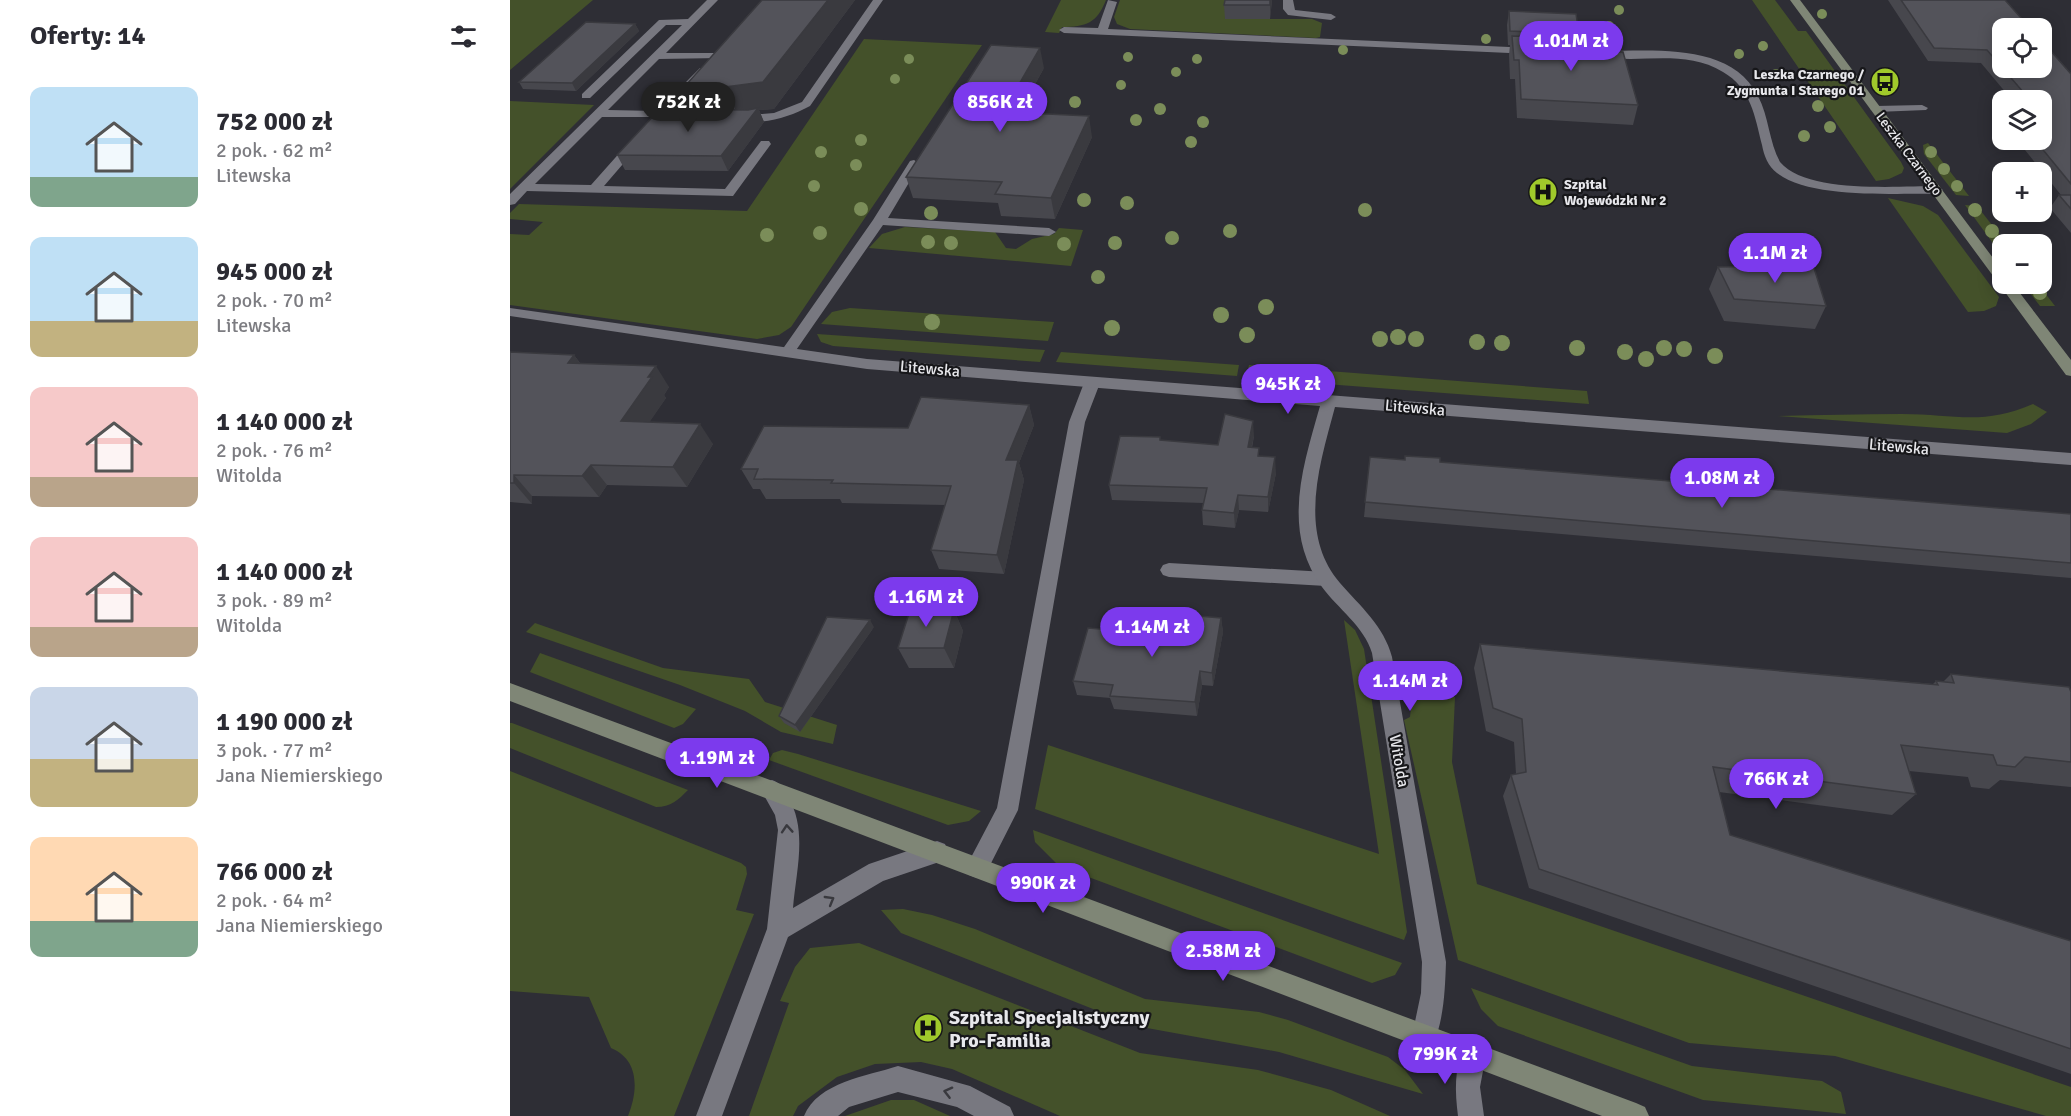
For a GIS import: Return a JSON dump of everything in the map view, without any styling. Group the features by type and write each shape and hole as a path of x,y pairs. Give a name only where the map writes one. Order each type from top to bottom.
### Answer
{"street":[{"path":"510,201 713,0"},
{"path":"728,118 762,119 790,113 806,104 878,0"},
{"path":"1288,0 1288,9 1292,13 1331,25"},
{"name":"Leszka Czarnego","path":"1795,0 1992,265"},
{"path":"1102,31 1112,2"},
{"path":"586,96 663,22 690,22"},
{"path":"1064,30 1331,25 1547,51"},
{"path":"599,114 666,116 720,52 657,56"},
{"path":"1594,53 1691,58 1713,63 1734,73 1746,85 1759,114 1772,162 1791,176 1836,186 1937,190"},
{"path":"1876,109 1922,108"},
{"path":"594,189 638,139"},
{"path":"524,187 729,193 765,144"},
{"path":"787,353 879,220 914,164"},
{"path":"879,220 1049,232"},
{"path":"2013,294 2071,371"},
{"name":"Litewska","path":"510,312 867,364 2071,459"},
{"path":"977,867 1007,810 1077,422 1092,383"},
{"name":"Witolda","path":"1329,401 1311,470 1306,507 1307,537 1316,563 1326,579 1377,642 1385,673 1434,962 1432,993 1424,1036"},
{"path":"1169,570 1326,579"},
{"path":"510,692 1636,1116"},
{"path":"709,1116 779,929 789,830 785,812 771,790"},
{"path":"779,929 877,873 937,852"},
{"path":"1471,1116 1467,1088 1473,1054"},
{"path":"817,1116 842,1096 898,1079 961,1095 1001,1116"}],"green space":[{"path":"510,0 593,0 510,70"},
{"path":"1061,0 1106,0 1099,14 1090,22 1084,25 1062,27 1059,33 1045,32"},
{"path":"1120,0 1227,0 1225,19 1312,19 1322,23 1320,37 1130,29 1117,24 1114,17"},
{"path":"1752,0 1775,0 1798,31 1806,31 1901,162 1904,168 1902,173 1889,179 1876,181"},
{"path":"864,39 982,45 791,327 779,335 757,339 510,305 510,234 529,235 543,222 510,219 510,213 519,204 747,211"},
{"path":"510,101 594,105 510,189"},
{"path":"1928,143 1969,196 1956,195 1924,154 1923,145"},
{"path":"1888,198 1923,206 1938,215 1992,288 1992,294 1997,294 1999,297 1996,306 1984,311 1968,312"},
{"path":"1965,205 1977,206 1999,234 1992,234 1992,242"},
{"path":"905,227 995,232 1006,248 1016,249 1032,239 1054,234 1059,228 1083,230 1071,266 869,248 882,234"},
{"path":"2031,294 2046,294 2055,306 2040,306"},
{"path":"850,308 1054,322 1048,341 821,324 832,312"},
{"path":"817,334 1045,350 1040,362 833,346 821,342"},
{"path":"1061,352 1239,365 1237,376 1056,362"},
{"path":"1249,365 1587,391 1589,404 1246,378"},
{"path":"2033,404 2047,412 2031,424 2007,433 1778,416 1902,414 1983,417 2015,411"},
{"path":"1344,620 1355,630 1364,649 1407,932 1404,940 1035,809 1048,745 1379,854"},
{"path":"535,623 663,668 749,679 765,702 837,725 833,744 781,732 745,711 680,685 526,632"},
{"path":"540,653 696,709 683,724 674,728 530,672"},
{"path":"1430,692 1455,697 1452,762 1477,884 2071,1087 2071,1116 2046,1116 1835,1056 1689,1043 1458,960 1404,720 1410,717 1412,700"},
{"path":"510,723 688,790 674,802 656,807 510,748"},
{"path":"782,750 981,811 969,821 948,825 769,760 773,753"},
{"path":"510,771 741,863 746,867 747,874 736,910 754,914 674,1116 628,1116 635,1087 632,1068 620,1053 611,1048 589,997 510,991"},
{"path":"1033,830 1402,963 1395,975 1372,983 1059,866 1035,842"},
{"path":"903,909 932,915 975,929 1145,999 1259,1012 1288,1020 1388,1057 1405,1070 1423,1094 1279,1052 1136,1026 901,933 881,910"},
{"name":"Szpital Specjalistyczny Pro-Familia","path":"859,943 1140,1053 1258,1070 1331,1090 1390,1116 1060,1116 952,1069 921,1062 875,1064 837,1077 798,1106 793,1116 749,1116 789,1003 780,1001 795,967 810,948"},
{"path":"1471,988 1692,1066 1822,1081 1841,1092 1846,1114 1703,1100 1498,1026 1481,1009"},
{"path":"891,1100 914,1100 950,1116 845,1116"}],"building":[{"path":"762,0 828,0 763,82 725,87 686,85"},
{"path":"1225,0 1270,0 1270,5 1224,5"},
{"path":"1901,0 2005,0 2021,18 1992,18 1992,56 1987,50 1934,48"},
{"path":"1509,11 1576,14 1579,34 1510,31"},
{"path":"586,22 635,24 572,83 519,82"},
{"path":"1512,36 1582,39 1584,50 1623,52 1638,105 1521,99 1519,60 1514,60"},
{"path":"991,45 1040,48 1003,112 1089,116 1051,198 995,194 1002,182 906,177"},
{"path":"2052,52 2071,74 2071,184 2043,150 2052,150 2052,90 2021,90 2011,78 2052,78"},
{"path":"758,108 721,156 617,155 660,109 748,110"},
{"path":"2059,195 2071,195 2071,209"},
{"path":"1813,265 1826,306 1734,299 1718,267"},
{"path":"510,352 574,355 568,363 656,366 648,377 652,377 621,421 700,424 673,467 591,465 582,476 514,475 514,483 510,483"},
{"path":"921,397 1029,405 1006,460 1018,460 997,555 931,550 951,486 831,483 833,480 754,479 758,469 741,469 764,426 908,428"},
{"path":"1225,414 1253,421 1248,447 1259,448 1258,456 1275,457 1268,497 1238,495 1234,513 1202,510 1207,488 1109,485 1120,436 1160,437 1160,440 1218,445"},
{"path":"1405,456 1440,458 1440,462 2071,514 2071,563 1365,502 1370,457 1405,460"},
{"path":"911,607 954,610 944,648 898,648"},
{"path":"1154,612 1221,618 1212,673 1200,671 1195,702 1110,696 1113,685 1073,681 1088,628 1149,633"},
{"path":"827,617 870,620 795,725 779,716"},
{"path":"1480,644 1938,685 1936,681 1954,683 1951,674 2069,687 2071,692 2071,762 2025,757 2015,767 1997,765 1993,755 1901,745 1916,794 1713,767 1730,835 2071,941 2071,1049 1539,869 1511,775 1526,772 1522,719 1493,708"}],"place":[{"name":"Leszka Czarnego / Zygmunta I Starego 01","path":"1885,82"},
{"name":"Szpital Wojewódzki Nr 2","path":"1543,192"},
{"name":"Szpital Specjalistyczny Pro-Familia","path":"928,1028"}]}
